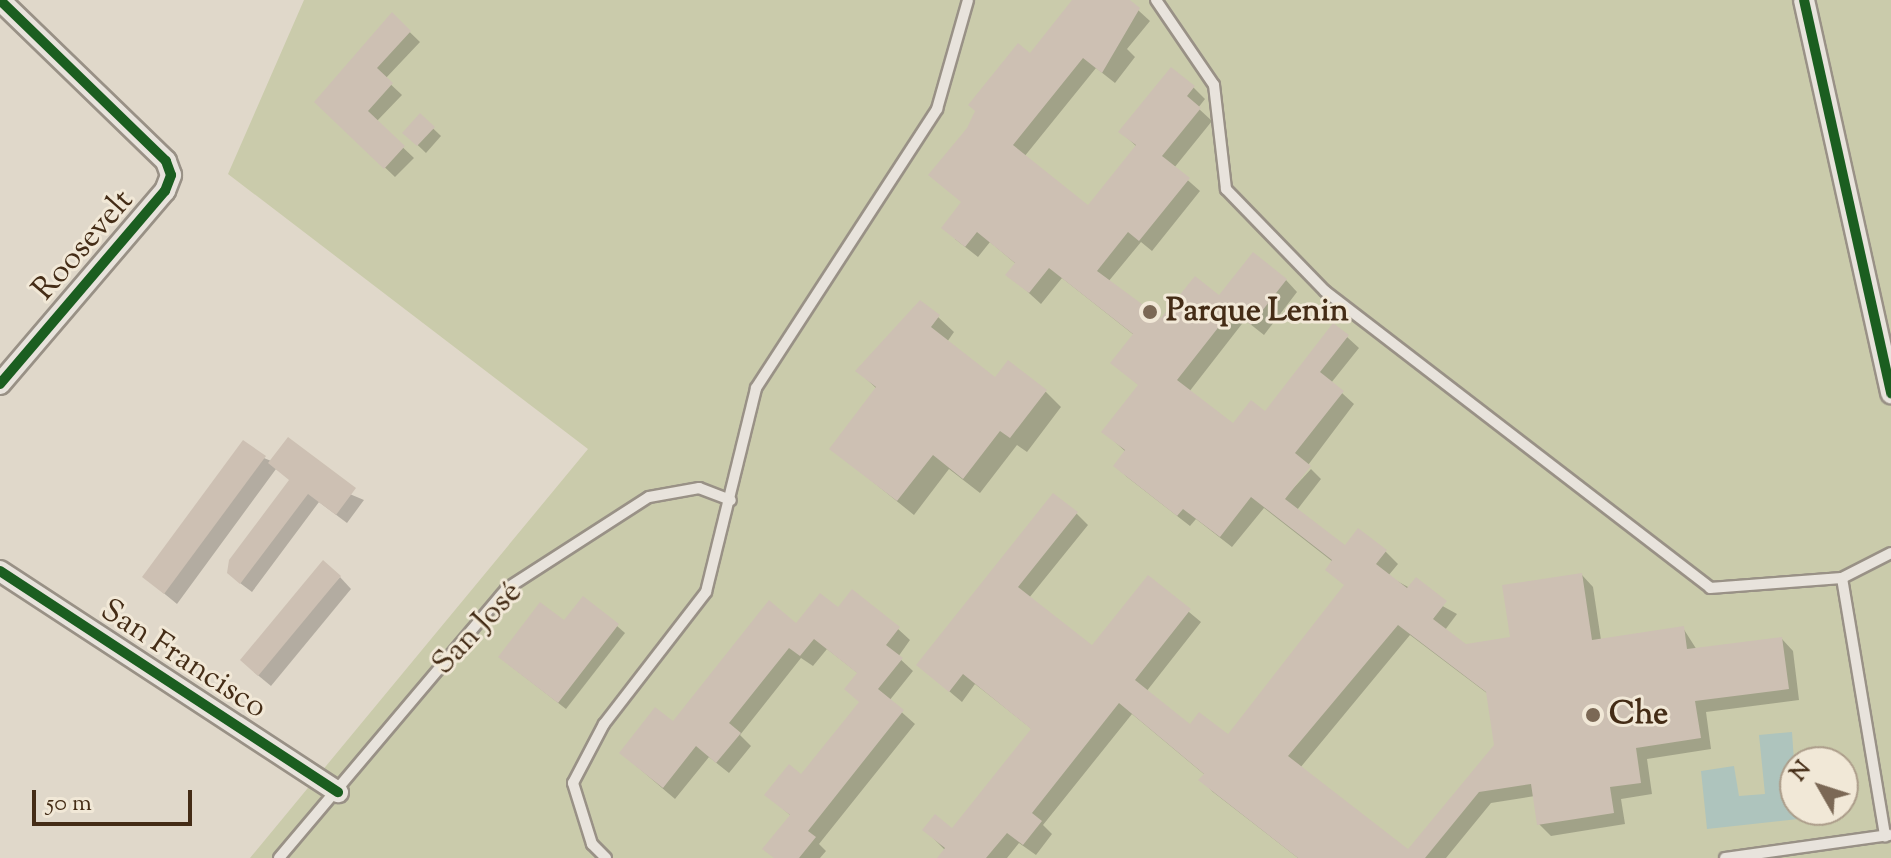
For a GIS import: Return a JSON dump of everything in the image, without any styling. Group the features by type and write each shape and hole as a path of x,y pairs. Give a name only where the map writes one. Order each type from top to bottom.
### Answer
{"street":[{"path":"1804,0 1891,394"},
{"name":"Roosevelt","path":"0,384 165,191 171,175 166,161 2,2"},
{"name":"San Francisco","path":"0,571 338,792"}],"lane":[{"path":"606,858 592,844 573,783 604,724 706,592 756,388 937,109 968,0"},
{"path":"1156,0 1214,85 1226,189 1325,291 1710,588 1842,578 1891,553"},
{"name":"San José","path":"279,858 338,792 506,589 649,497 699,488 731,500"},
{"path":"1725,858 1888,835 1842,578"}],"green space":[{"name":"Parque Lenin","path":"304,0 1891,0 1891,858 250,858 588,449 228,174"}],"water":[{"path":"1792,732 1793,746 1779,746 1779,821 1707,829 1701,771 1734,766 1739,796 1765,794 1759,735"}],"building":[{"path":"1072,0 1130,0 1140,8 1102,73 1083,58 1013,145 1088,205 1136,145 1118,132 1171,67 1195,86 1187,96 1201,108 1162,156 1190,178 1139,241 1128,232 1097,271 1161,318 1195,276 1219,295 1253,252 1287,279 1251,325 1232,310 1177,380 1233,423 1251,400 1265,411 1333,323 1349,335 1320,372 1344,391 1295,453 1311,466 1285,499 1345,545 1358,528 1387,550 1376,564 1407,588 1416,577 1447,601 1433,619 1466,644 1510,637 1502,585 1582,573 1592,640 1684,626 1687,649 1782,637 1789,689 1695,701 1701,738 1636,748 1641,783 1610,787 1614,813 1537,825 1531,784 1479,792 1425,858 1298,858 1198,780 1204,774 1119,703 1032,813 1042,821 1023,845 1007,833 986,858 937,858 945,848 922,830 935,814 952,828 1031,729 963,674 949,692 916,665 1053,493 1078,512 1018,587 1092,645 1148,575 1191,609 1135,680 1190,724 1199,712 1228,734 1344,585 1325,570 1332,560 1251,497 1220,537 1183,509 1177,516 1113,466 1125,450 1101,432 1138,385 1110,363 1133,334 1049,268 1029,293 1005,275 1015,263 977,232 965,247 941,228 961,202 928,175 967,128 975,111 968,105 1018,43 1030,53","holes":["1398,625 1486,692 1494,745 1408,849 1288,756"]},
{"path":"392,12 411,31 377,68 393,83 368,111 405,146 384,169 314,102"},
{"path":"420,113 435,127 417,146 402,133"},
{"path":"920,300 940,315 931,327 995,377 1008,360 1047,390 1010,438 1000,431 963,479 933,455 897,501 829,449 876,387 855,371"},
{"path":"288,437 356,488 336,515 308,494 240,584 227,573 229,560 289,480 268,463"},
{"path":"243,440 266,456 164,594 142,577"},
{"path":"323,560 341,576 258,676 240,660"},
{"path":"852,589 900,627 886,645 903,658 878,689 904,710 808,831 816,837 799,858 774,858 762,849 790,815 764,795 789,764 801,774 859,702 844,689 857,673 814,639 800,656 789,648 729,723 741,733 716,763 696,746 663,788 619,753 655,707 673,721 769,600 796,623 820,593 838,607"},
{"path":"583,596 619,624 558,703 498,657 540,602 564,620"}],"cycle path":[{"path":"1804,0 1891,394"},
{"path":"0,384 165,191 171,175 166,161 2,2"},
{"path":"0,571 338,792"}],"place":[{"name":"Parque Lenin","path":"1150,312"},
{"name":"Che","path":"1593,715"}]}
